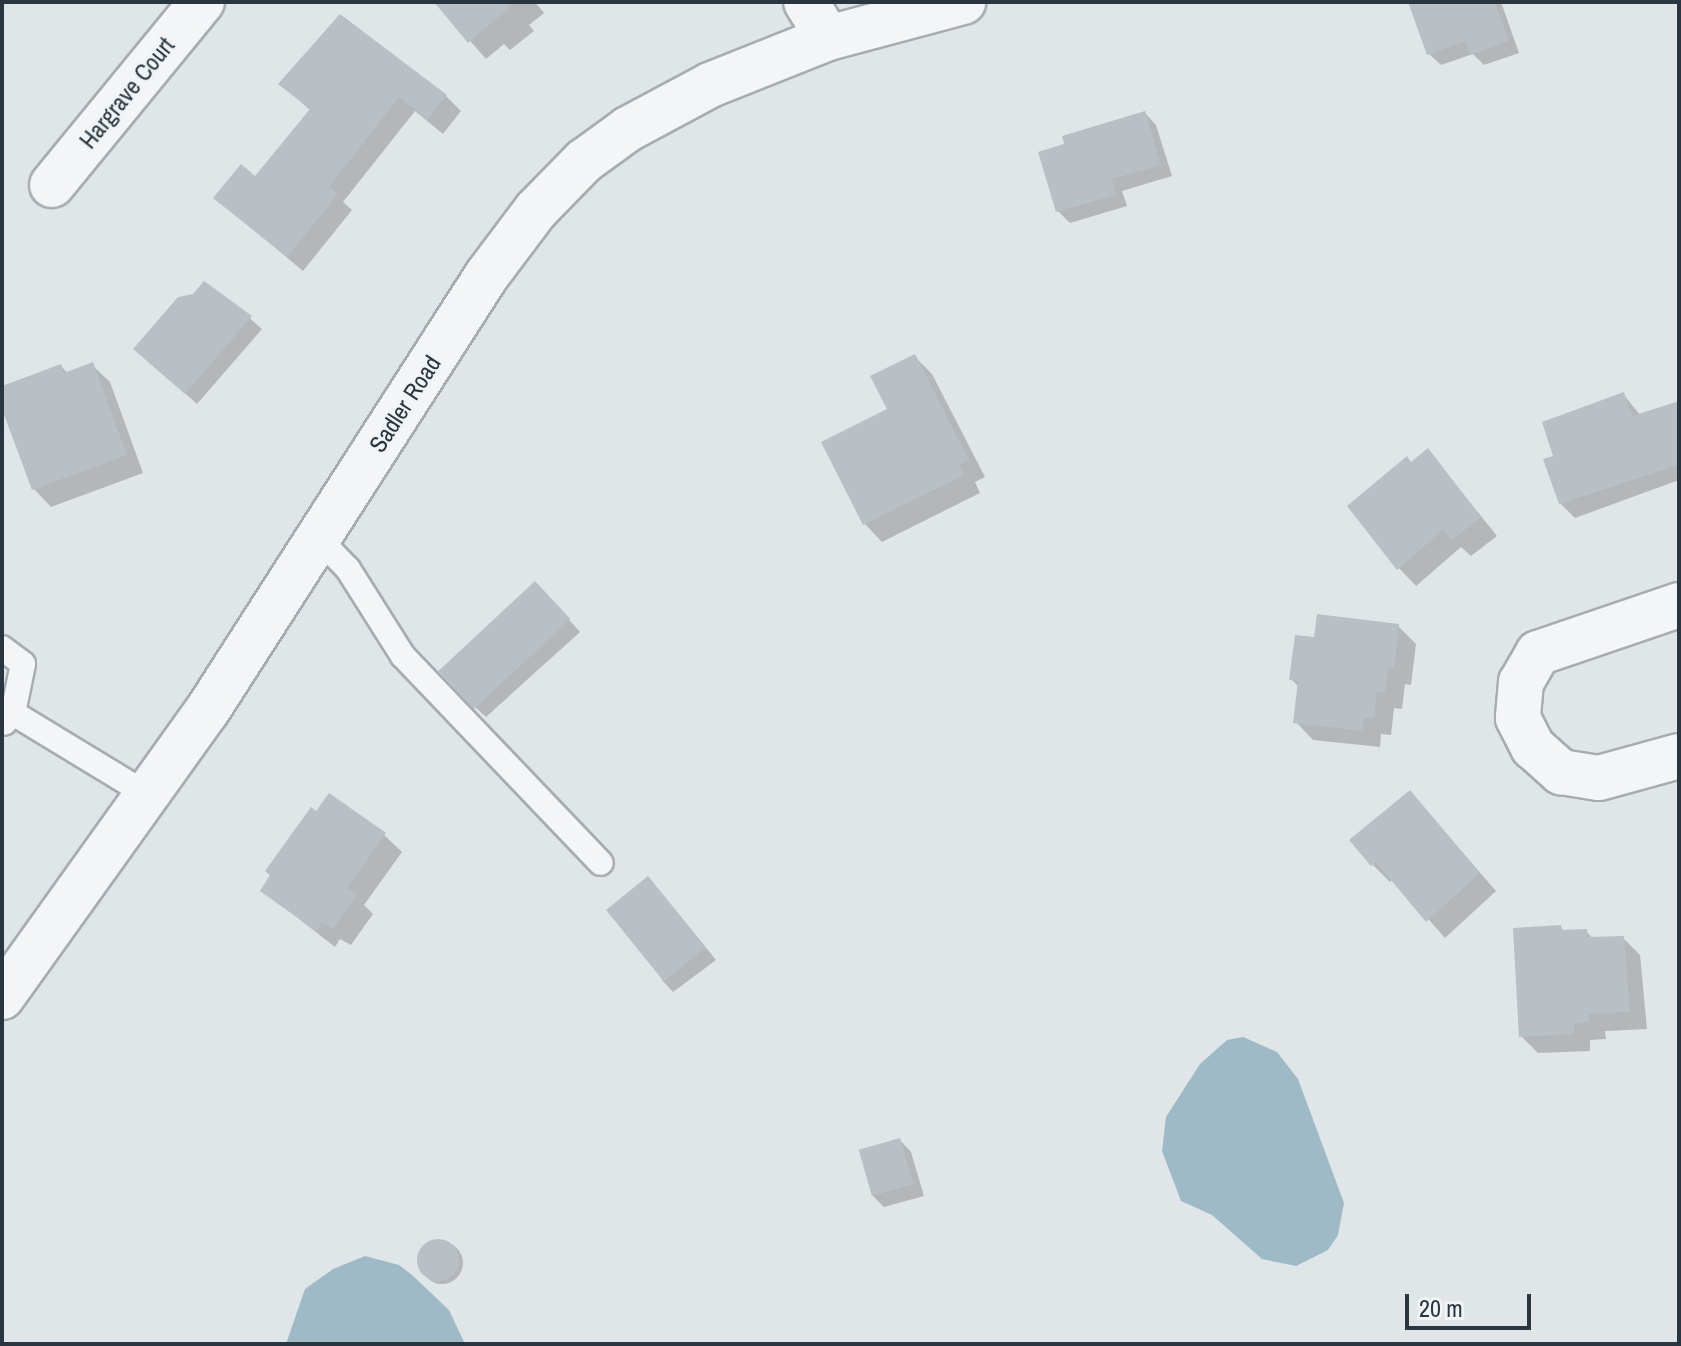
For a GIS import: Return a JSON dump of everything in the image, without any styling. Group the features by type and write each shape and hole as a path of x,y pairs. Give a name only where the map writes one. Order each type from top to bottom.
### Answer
{"street":[{"name":"Hargrave Court","path":"52,185 202,2"},
{"name":"Sadler Road","path":"2,997 148,795 487,275 536,210 584,161 628,129 710,85 817,20 963,2"},
{"path":"1679,605 1538,653 1521,682 1518,718 1533,747 1561,772 1599,778 1679,756"}],"lane":[{"path":"318,538 348,569 403,656 601,863"},
{"path":"2,648 23,664 8,720 148,795"}],"water":[{"path":"1243,1037 1277,1052 1298,1079 1344,1203 1338,1235 1328,1250 1296,1266 1262,1259 1212,1215 1181,1201 1162,1151 1166,1117 1200,1064 1227,1040"},
{"path":"365,1256 399,1265 412,1275 449,1310 465,1344 286,1344 305,1289 333,1269"}],"building":[{"path":"434,2 516,2 468,43"},
{"path":"1408,2 1495,2 1509,41 1470,55 1466,41 1427,55"},
{"path":"340,14 447,95 427,120 399,97 329,187 338,194 287,257 213,198 241,164 255,176 310,109 278,84"},
{"path":"1145,111 1161,165 1112,179 1116,195 1056,212 1038,152 1064,144 1062,136"},
{"path":"204,281 252,316 185,394 133,349 178,297 193,294"},
{"path":"915,354 969,460 959,465 964,475 863,525 821,442 887,409 870,376"},
{"path":"93,362 127,455 32,490 2,409 2,386 61,364 64,373"},
{"path":"1624,392 1632,416 1679,401 1679,465 1559,504 1543,459 1553,456 1542,422"},
{"path":"1428,448 1481,517 1452,540 1443,530 1397,570 1347,506 1407,456 1411,462"},
{"path":"535,581 570,619 474,709 438,671"},
{"path":"1317,614 1399,624 1394,669 1388,668 1385,693 1377,692 1374,718 1364,718 1363,731 1293,723 1298,681 1289,680 1295,635 1314,637"},
{"path":"1410,790 1480,873 1426,922 1376,862 1371,866 1349,840"},
{"path":"329,793 386,833 347,888 357,895 333,929 322,923 316,931 260,891 270,875 265,871 311,807 316,811"},
{"path":"648,876 706,947 664,981 606,910"},
{"path":"1561,925 1562,930 1587,929 1587,937 1624,936 1630,1012 1589,1014 1589,1022 1574,1023 1574,1034 1519,1037 1513,928"},
{"path":"900,1138 913,1184 872,1196 859,1150"},
{"path":"438,1239 453,1245 459,1260 453,1275 438,1281 423,1275 417,1260 423,1245"}]}
